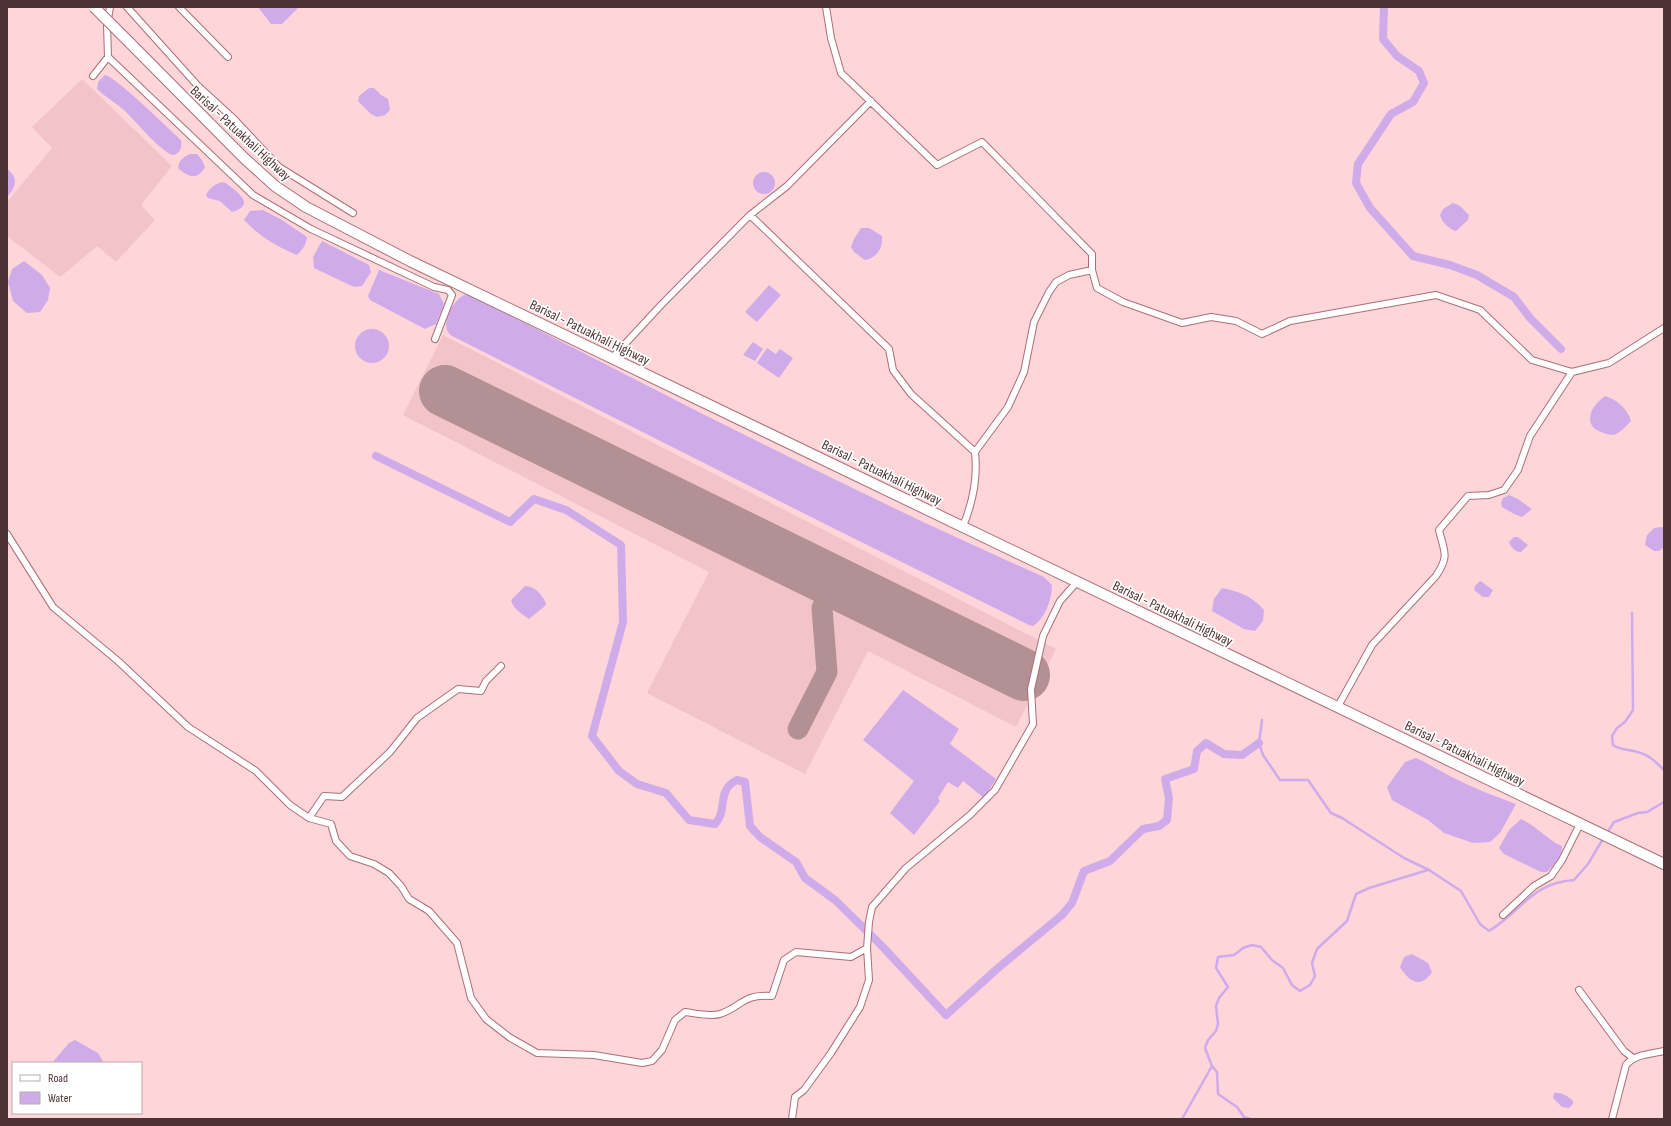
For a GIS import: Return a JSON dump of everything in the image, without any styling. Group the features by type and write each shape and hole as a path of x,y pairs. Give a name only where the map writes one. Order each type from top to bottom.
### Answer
{"highway":[{"name":"Barisal - Patuakhali Highway","path":"94,7 244,158 275,186 294,199 366,238 612,358 1664,864"}],"street":[{"path":"93,76 108,57 107,25 110,7"},
{"path":"127,7 198,86 234,119 279,167 353,213"},
{"path":"179,7 228,57"},
{"path":"826,7 831,38 841,73 937,165 982,142 1092,254 1092,270 1097,288 1123,302 1182,323 1211,317 1236,321 1262,334 1290,321 1436,295 1480,310 1532,360 1572,372 1609,363 1664,328"},
{"path":"108,57 253,195 311,229 434,287 448,290 452,295 435,339"},
{"path":"612,358 662,304 750,215 787,186 871,101"},
{"path":"750,215 889,349 893,370 911,394 975,452 977,470 975,488 971,508 963,526"},
{"path":"975,452 1008,407 1024,372 1034,322 1052,287 1056,282 1069,275 1092,270"},
{"path":"1337,708 1372,645 1436,576 1443,565 1446,555 1439,530 1468,496 1489,495 1504,490 1518,470 1530,436 1572,372"},
{"path":"7,534 54,608 118,661 188,727 256,772 290,805 309,818 331,824 336,841 350,856 374,864 389,873 401,886 409,900 429,911 457,943 471,998 486,1019 510,1037 537,1053 594,1055 642,1062 652,1061 662,1050 675,1020 685,1012 718,1015 745,999 759,995 772,996 784,960 796,952 851,957 867,948"},
{"path":"792,1119 795,1097 804,1090 831,1053 860,1007 869,980 867,948 872,907 906,868 970,815 995,790 1032,724 1030,689 1043,636 1060,601 1077,582"},
{"path":"309,818 324,796 342,797 390,752 417,718 458,689 481,691 486,681 501,666"},
{"path":"1502,915 1534,886 1551,876 1562,860 1580,824"},
{"path":"1580,990 1624,1051 1633,1058"},
{"path":"1612,1119 1626,1065 1633,1058 1664,1051"}],"shaded area":[{"path":"82,79 172,166 141,205 155,220 116,262 97,246 60,277 7,236 7,202 52,148 32,127"},
{"path":"443,335 1056,649 1016,727 868,651 805,774 647,693 709,572 403,415"}],"water":[{"path":"258,7 299,7 282,24 271,24"},
{"path":"105,75 131,93 181,140 180,151 174,155 163,149 148,136 124,110 97,89 98,82"},
{"path":"369,88 374,88 388,99 390,110 385,115 377,117 371,114 358,101 359,96"},
{"path":"190,154 197,154 205,167 196,176 185,174 178,168 182,159"},
{"path":"7,169 11,172 15,179 15,183 7,197"},
{"path":"764,172 772,175 775,183 772,191 764,194 756,191 753,183 756,175"},
{"path":"224,182 242,197 244,201 240,209 232,212 220,201 208,198 206,195 209,190 218,183"},
{"path":"1453,203 1460,206 1469,215 1468,220 1456,231 1446,225 1440,215 1443,209"},
{"path":"263,210 282,220 307,237 304,247 297,255 269,240 244,220 250,211"},
{"path":"861,228 869,228 882,236 881,245 876,255 865,260 854,252 851,247"},
{"path":"322,241 369,265 371,272 362,286 354,287 314,268 313,257"},
{"path":"24,261 42,275 50,288 48,300 40,312 27,313 13,301 8,282 12,269"},
{"path":"379,270 439,294 444,304 436,324 425,329 370,300 368,296"},
{"path":"769,285 781,295 757,322 745,312"},
{"path":"464,295 469,295 496,308 837,480 974,546 1044,577 1052,585 1051,596 1044,614 1033,626 1029,625 452,336 446,327 446,321 451,308 459,298"},
{"path":"372,329 384,334 389,346 384,358 372,363 360,358 355,346 360,334"},
{"path":"753,342 763,349 755,361 743,355"},
{"path":"767,348 776,354 780,349 793,358 779,378 757,363"},
{"path":"1605,396 1613,399 1621,405 1627,412 1631,421 1614,435 1601,432 1595,429 1591,424 1590,419 1593,409"},
{"path":"1509,495 1518,499 1532,509 1522,517 1502,507 1501,503 1503,498"},
{"path":"1654,528 1664,528 1664,547 1659,551 1654,551 1645,545 1647,535"},
{"path":"1514,537 1518,537 1528,545 1521,552 1512,548 1509,542"},
{"path":"1480,581 1493,590 1489,597 1483,597 1474,590 1475,586"},
{"path":"525,586 529,586 538,592 546,603 545,606 529,619 516,609 511,600"},
{"path":"1222,588 1245,595 1260,605 1264,610 1263,621 1255,631 1244,629 1212,611 1214,599"},
{"path":"903,690 959,729 950,744 996,779 984,798 963,781 958,788 948,782 938,798 940,801 914,835 890,813 914,781 863,740"},
{"path":"1416,758 1466,784 1516,804 1500,833 1490,842 1473,843 1444,833 1428,820 1392,800 1387,787 1405,762"},
{"path":"1521,819 1562,846 1562,850 1555,864 1547,872 1541,872 1504,854 1499,848 1509,830"},
{"path":"1412,954 1428,963 1432,972 1428,977 1419,982 1411,980 1400,967 1404,957"},
{"path":"75,1040 98,1053 103,1062 53,1062 69,1043"},
{"path":"1554,1093 1560,1093 1566,1096 1573,1101 1573,1104 1569,1108 1562,1107 1553,1098"}],"waterway":[{"path":"1384,7 1383,39 1397,56 1419,71 1424,83 1413,102 1391,114 1358,164 1356,183 1370,208 1413,256 1450,265 1477,275 1514,297 1530,318 1561,349"},
{"path":"376,456 510,522 534,499 566,510 621,545 623,622 592,736 619,771 637,784 666,793 689,820 715,824 719,819 724,795 727,789 737,780 745,782 750,826 760,837 796,862 805,878 835,900 881,945 946,1015 998,968 1062,915 1072,903 1084,871 1110,861 1143,829 1159,826 1167,820 1169,798 1165,779 1194,769 1197,751 1206,743 1224,754 1242,755 1259,743"},
{"path":"1632,613 1633,710 1625,722 1617,728 1612,736 1613,745 1621,749 1643,754 1664,770"},
{"path":"1262,720 1259,743 1263,755 1280,780 1308,780 1331,813 1342,818 1404,858 1429,870 1461,891 1480,924 1489,931 1537,892 1559,882 1574,880 1588,864 1604,837"},
{"path":"1607,833 1614,822 1638,813 1647,812 1664,802"},
{"path":"1182,1119 1212,1066 1205,1048 1208,1040 1216,1031 1218,1024 1216,1006 1219,998 1228,987 1216,968 1218,957 1234,955 1243,948 1252,945 1261,947 1272,960 1283,968 1292,985 1300,991 1310,985 1315,976 1312,963 1317,949 1347,921 1356,894 1369,888 1428,870"},
{"path":"1212,1066 1217,1072 1218,1094 1237,1107 1244,1117 1250,1119"}],"taxiway":[{"path":"798,729 827,672 822,608 835,583"}],"runway":[{"path":"445,391 1024,675"}]}
